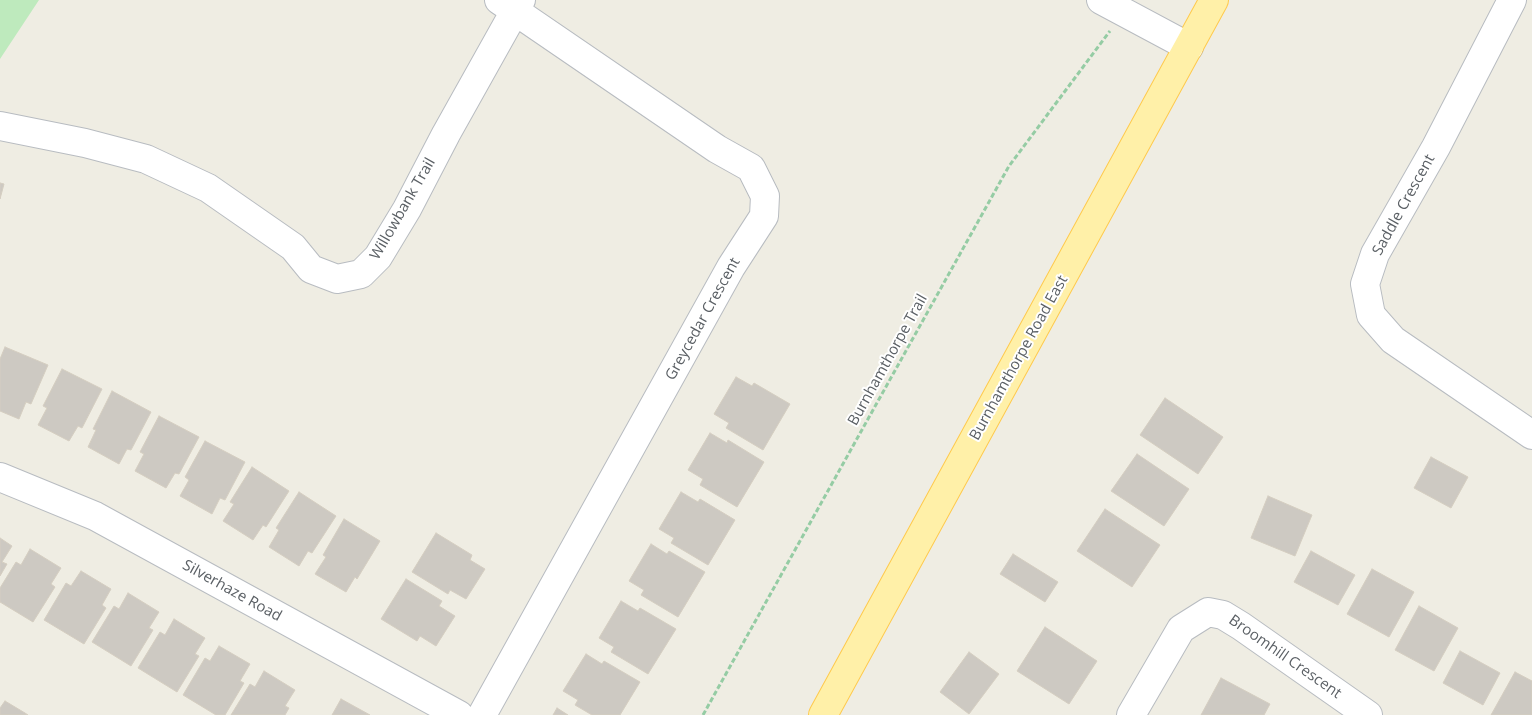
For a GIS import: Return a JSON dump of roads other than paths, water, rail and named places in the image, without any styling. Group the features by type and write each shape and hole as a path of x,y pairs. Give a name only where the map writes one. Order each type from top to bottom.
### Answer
{"main road":[{"name":"Burnhamthorpe Road East","path":"823,715 1214,0"}],"street":[{"path":"1101,0 1189,46"},
{"name":"Saddle Crescent","path":"1512,0 1436,148 1374,254 1365,284 1371,315 1393,340 1532,435"},
{"name":"Willowbank Trail","path":"0,126 84,143 146,159 208,188 293,247 311,269 337,279 361,274 378,257 407,209 512,4"},
{"name":"Greycedar Crescent","path":"482,715 731,267 764,216 765,196 751,168 717,149 512,4"},
{"name":"Silverhaze Road","path":"0,477 95,516 459,715"},
{"name":"Broomhill Crescent","path":"1131,715 1181,629 1208,612 1223,615 1241,626 1368,715"}]}
